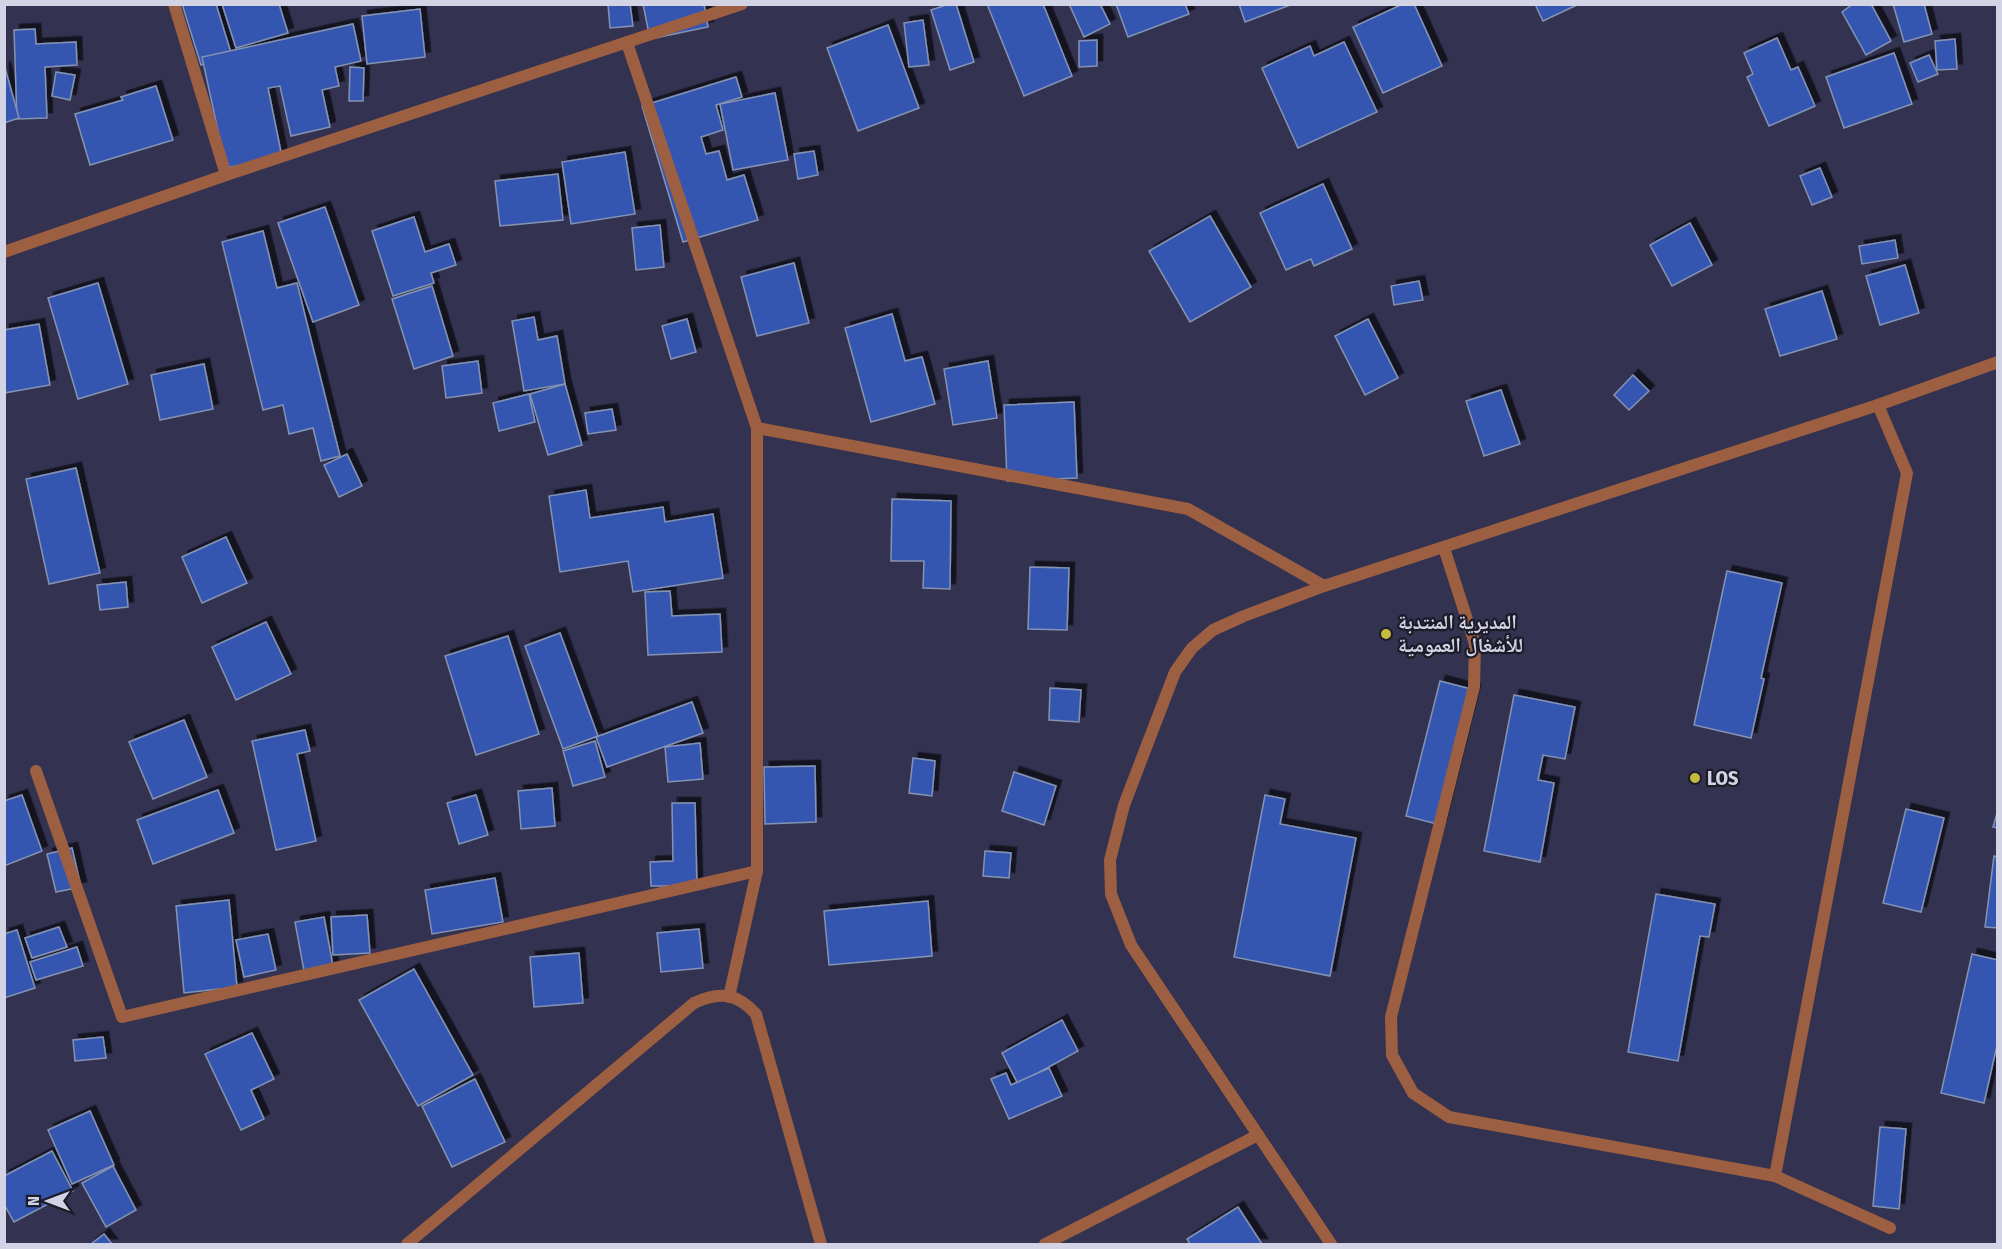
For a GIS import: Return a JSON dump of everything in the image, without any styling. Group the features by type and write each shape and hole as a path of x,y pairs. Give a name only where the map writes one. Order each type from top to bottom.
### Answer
{"street":[{"path":"174,4 226,175"},
{"path":"4,252 226,175 741,4"},
{"path":"627,43 757,428 757,871 729,997"},
{"path":"1331,1245 1131,945 1110,894 1110,860 1124,805 1175,672 1192,648 1213,630 1324,586 1878,405 1998,362"},
{"path":"1774,1176 1907,473 1878,405"},
{"path":"757,428 1188,509 1324,586"},
{"path":"1444,548 1475,644 1474,687 1390,1017 1392,1055 1413,1093 1449,1117 1774,1176 1890,1228"},
{"path":"36,771 122,1017 757,871"},
{"path":"407,1245 694,1003 711,995 744,1001 756,1014 821,1245"},
{"path":"1045,1245 1258,1135"}],"building":[{"path":"182,4 216,4 232,56 201,65"},
{"path":"222,4 279,4 288,33 236,48"},
{"path":"608,4 630,4 633,26 610,28"},
{"path":"643,4 704,4 708,27 650,39"},
{"path":"956,4 974,62 950,70 931,10"},
{"path":"987,4 1043,4 1072,76 1024,96"},
{"path":"1069,4 1100,4 1110,24 1084,37"},
{"path":"1116,4 1185,4 1189,14 1128,37"},
{"path":"1239,4 1293,4 1245,22"},
{"path":"1403,4 1414,4 1442,66 1383,93 1353,27"},
{"path":"1535,4 1579,4 1543,21"},
{"path":"1853,4 1871,4 1891,41 1866,55 1842,12"},
{"path":"1893,4 1924,4 1932,34 1904,42"},
{"path":"420,9 425,57 367,64 362,16"},
{"path":"923,20 929,65 909,67 904,23"},
{"path":"353,24 361,61 335,67 339,86 322,90 330,127 291,136 280,86 268,88 282,157 226,168 202,57"},
{"path":"888,25 919,108 858,131 827,48"},
{"path":"35,29 36,44 76,42 77,65 45,67 47,118 17,119 14,30"},
{"path":"1777,38 1791,70 1798,67 1815,106 1769,126 1747,77 1753,74 1744,53"},
{"path":"1955,39 1957,69 1937,70 1935,41"},
{"path":"1097,40 1097,66 1079,67 1079,41"},
{"path":"1344,42 1377,112 1298,148 1262,68 1310,46 1314,56"},
{"path":"1894,53 1912,104 1844,128 1826,77"},
{"path":"1929,55 1938,74 1918,82 1910,63"},
{"path":"350,67 364,68 363,101 349,101"},
{"path":"4,68 19,118 4,123"},
{"path":"56,72 75,75 70,100 52,96"},
{"path":"736,77 742,97 716,105 723,130 701,137 706,154 719,151 727,180 744,175 758,220 683,242 642,106"},
{"path":"156,86 173,140 90,165 75,114 123,100 121,97"},
{"path":"775,93 788,160 733,170 720,104"},
{"path":"814,151 818,175 798,179 794,154"},
{"path":"625,152 635,214 571,224 562,162"},
{"path":"1820,168 1832,197 1812,205 1800,176"},
{"path":"558,174 563,220 500,226 495,181"},
{"path":"1323,184 1352,249 1314,266 1311,259 1286,270 1260,213"},
{"path":"325,207 359,305 313,322 278,223"},
{"path":"1210,216 1251,287 1190,322 1149,251"},
{"path":"414,217 425,252 449,244 456,265 431,273 434,283 393,296 372,231"},
{"path":"1690,223 1712,265 1672,286 1650,245"},
{"path":"660,225 664,267 636,270 632,228"},
{"path":"263,231 277,288 297,283 340,456 321,461 313,428 289,434 283,405 263,410 222,242"},
{"path":"1895,240 1898,258 1862,264 1859,246"},
{"path":"794,263 809,323 757,336 741,277"},
{"path":"1905,265 1919,313 1880,325 1866,276"},
{"path":"1419,281 1423,300 1394,305 1391,286"},
{"path":"98,283 128,384 78,399 48,298"},
{"path":"432,286 453,356 414,369 392,299"},
{"path":"1822,291 1837,339 1780,356 1765,309"},
{"path":"892,314 905,361 922,357 935,404 871,422 845,328"},
{"path":"534,317 538,340 557,336 565,384 524,391 512,321"},
{"path":"687,319 696,352 671,359 662,326"},
{"path":"1368,319 1398,378 1365,395 1335,336"},
{"path":"39,324 50,385 4,393 4,330"},
{"path":"478,361 482,393 446,398 442,366"},
{"path":"988,361 997,418 953,425 944,369"},
{"path":"204,364 213,409 160,420 151,375"},
{"path":"1633,375 1649,391 1629,410 1614,395"},
{"path":"565,384 582,445 548,455 530,394"},
{"path":"1501,390 1520,444 1484,456 1466,401"},
{"path":"529,394 535,422 499,431 493,403"},
{"path":"1074,402 1077,478 1007,481 1004,405"},
{"path":"612,409 616,430 588,434 585,413"},
{"path":"347,454 362,486 339,497 324,465"},
{"path":"76,468 100,573 49,584 26,479"},
{"path":"586,490 590,518 663,507 665,522 713,514 723,578 633,592 628,561 560,572 549,496"},
{"path":"892,499 951,501 950,589 923,588 924,561 891,561"},
{"path":"226,537 247,583 202,603 182,557"},
{"path":"1030,567 1069,568 1067,630 1028,629"},
{"path":"1727,571 1782,583 1761,678 1764,679 1751,738 1694,725"},
{"path":"126,582 128,607 100,610 97,585"},
{"path":"670,591 672,616 720,614 722,652 648,655 645,592"},
{"path":"266,622 291,674 236,700 212,647"},
{"path":"560,633 598,736 563,749 525,646"},
{"path":"508,636 539,734 476,755 445,656"},
{"path":"1440,681 1475,690 1441,825 1406,816"},
{"path":"1050,688 1081,690 1079,722 1049,720"},
{"path":"1514,695 1575,707 1565,759 1543,755 1538,780 1554,783 1540,862 1484,851"},
{"path":"692,702 703,733 607,767 596,737"},
{"path":"184,720 207,777 153,799 129,742"},
{"path":"305,730 310,751 297,754 316,841 276,850 252,741"},
{"path":"595,741 605,777 573,786 563,751"},
{"path":"700,743 703,779 668,782 665,747"},
{"path":"913,758 935,761 932,796 909,793"},
{"path":"815,766 816,822 765,824 764,767"},
{"path":"1014,772 1056,786 1044,825 1002,811"},
{"path":"552,788 555,826 521,829 518,791"},
{"path":"218,790 234,833 153,864 137,820"},
{"path":"22,795 42,851 4,866 4,801"},
{"path":"476,795 488,835 459,844 447,803"},
{"path":"1265,795 1285,799 1280,824 1356,838 1330,976 1234,957"},
{"path":"672,803 695,803 697,886 651,886 650,862 673,861"},
{"path":"1906,809 1944,818 1921,912 1883,903"},
{"path":"1998,810 1998,828 1993,827"},
{"path":"72,848 81,887 56,892 47,854"},
{"path":"985,851 1011,853 1009,878 983,876"},
{"path":"1994,856 1998,857 1998,928 1985,927"},
{"path":"495,878 503,922 432,934 425,890"},
{"path":"1656,894 1715,904 1709,937 1700,936 1678,1061 1628,1052"},
{"path":"229,900 237,987 184,993 176,906"},
{"path":"928,901 932,956 829,965 824,911"},
{"path":"367,915 370,953 333,955 331,917"},
{"path":"324,917 333,966 304,971 295,922"},
{"path":"59,927 67,947 32,958 25,938"},
{"path":"699,929 703,968 661,972 657,933"},
{"path":"17,930 35,988 4,998 4,934"},
{"path":"268,934 276,970 244,977 236,940"},
{"path":"77,947 83,966 36,980 30,962"},
{"path":"579,953 583,1003 534,1007 530,957"},
{"path":"1972,954 1998,960 1998,1041 1984,1103 1941,1093"},
{"path":"414,969 473,1075 418,1106 359,1000"},
{"path":"1062,1020 1078,1051 1018,1084 1002,1053"},
{"path":"252,1033 274,1079 251,1090 264,1119 241,1130 205,1054"},
{"path":"103,1037 106,1058 75,1061 73,1040"},
{"path":"1049,1068 1062,1096 1009,1119 991,1079 1006,1073 1011,1085"},
{"path":"475,1079 505,1142 452,1167 422,1106"},
{"path":"90,1111 114,1165 72,1184 48,1130"},
{"path":"1880,1127 1906,1129 1899,1209 1873,1206"},
{"path":"52,1151 73,1191 14,1222 4,1204 4,1176"},
{"path":"113,1166 136,1210 106,1227 82,1183"},
{"path":"1238,1207 1262,1244 1190,1244 1187,1239"},
{"path":"104,1234 112,1244 91,1244"}],"place":[{"name":"المديرية المنتدبة للأشغال العمومية","path":"1386,634"},
{"name":"LOS","path":"1695,778"}]}
